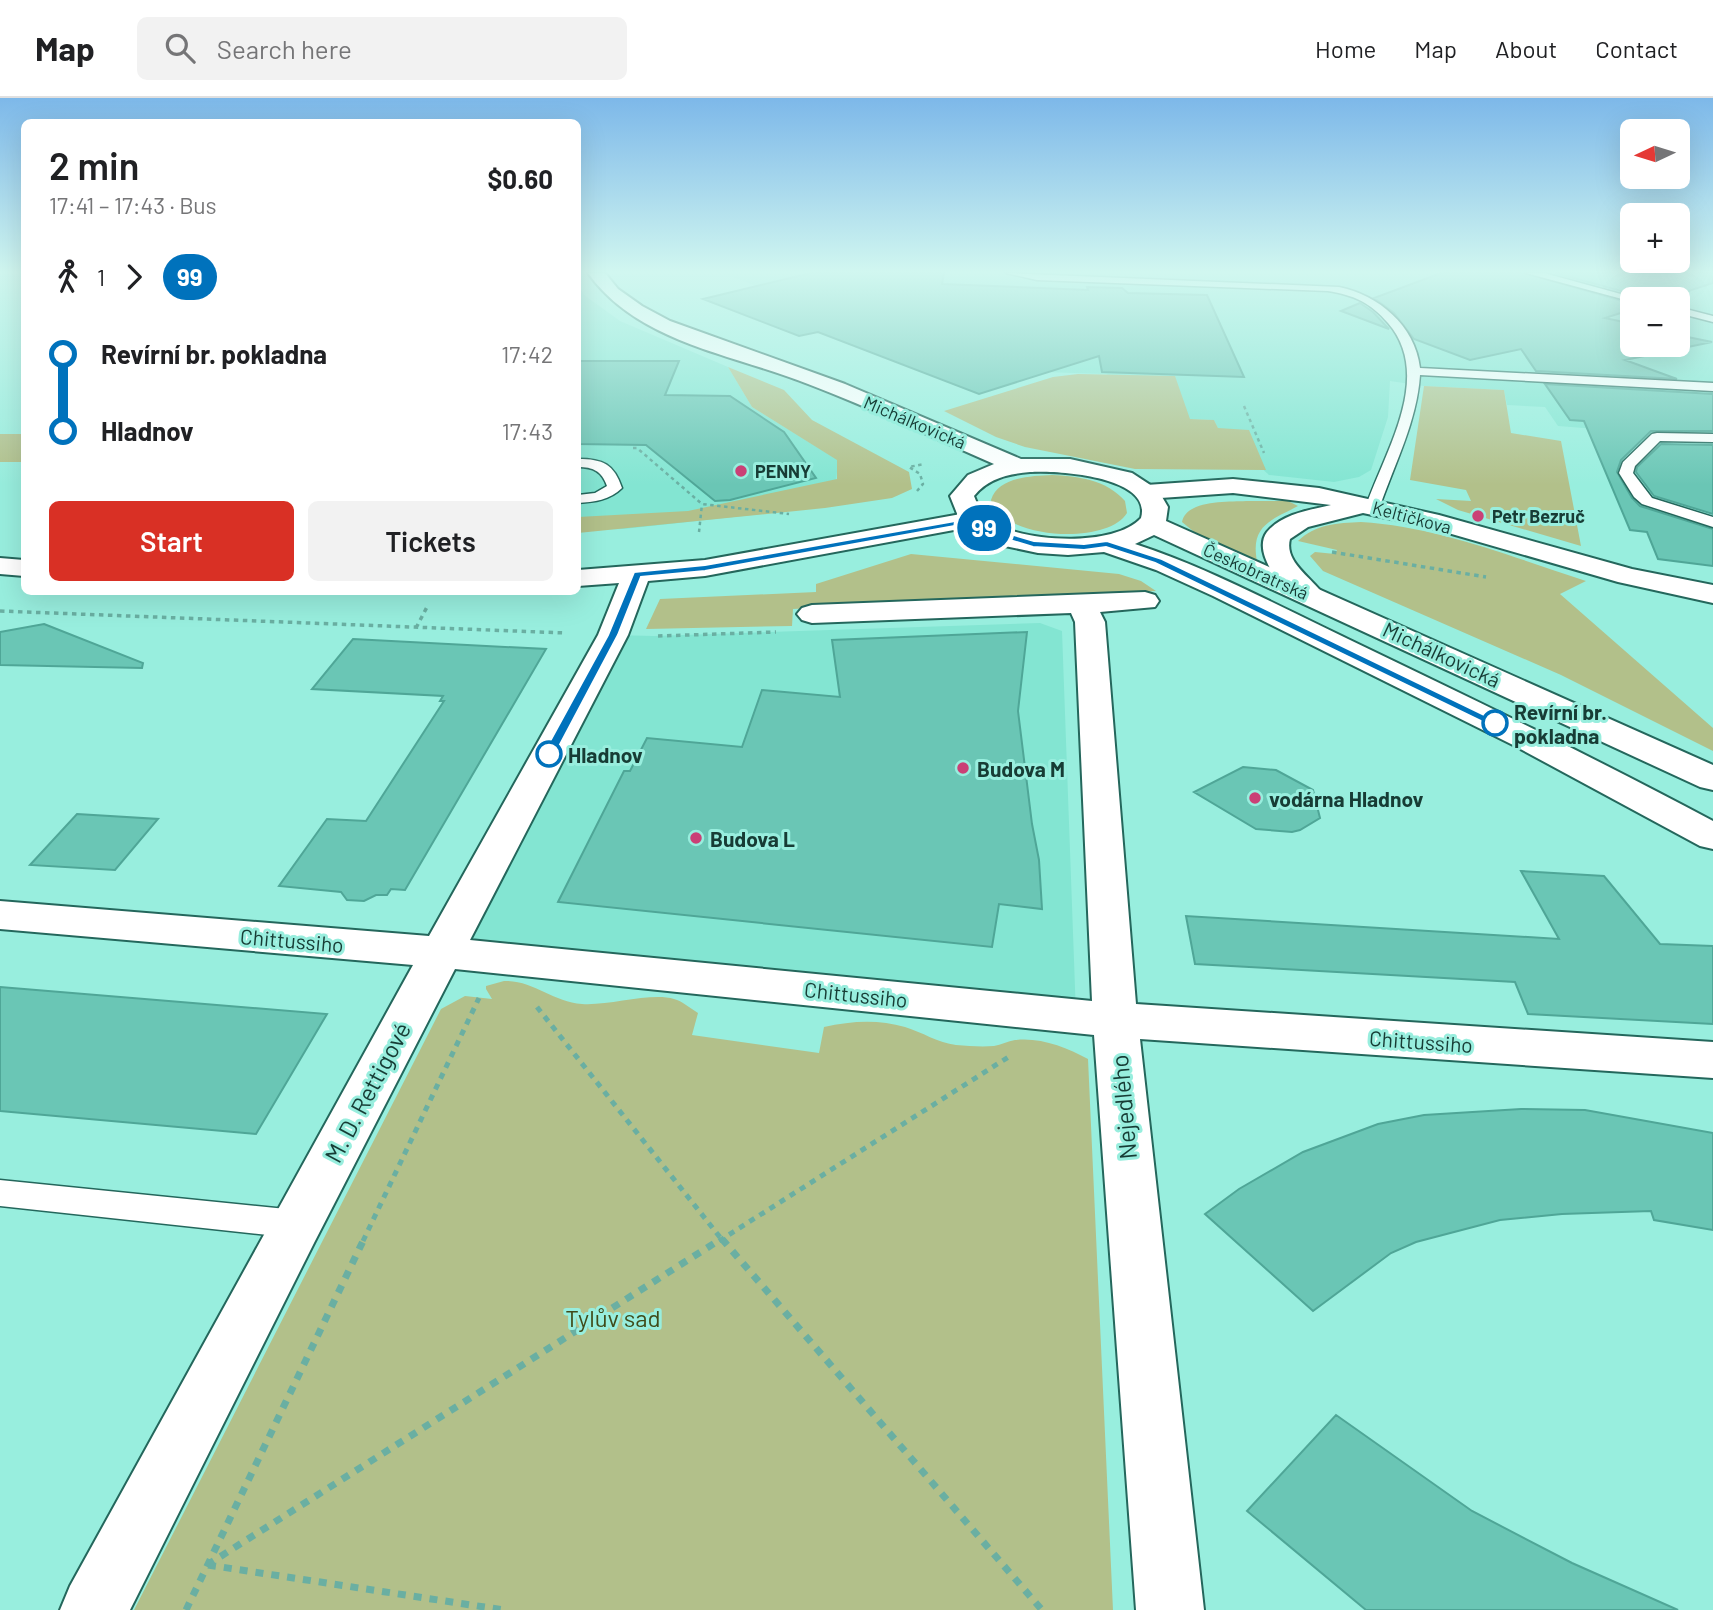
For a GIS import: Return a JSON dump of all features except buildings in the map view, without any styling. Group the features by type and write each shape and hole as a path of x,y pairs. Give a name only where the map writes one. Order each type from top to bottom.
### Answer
{"street":[{"name":"Michálkovická","path":"717,344 812,378 1018,466"},
{"name":"Michálkovická","path":"812,378 958,469"},
{"path":"1066,465 1112,474 1146,492 1156,508 1151,524 1141,532 1107,544 1071,547 1033,544 990,531 972,520 962,505 958,469 992,472 1018,466 1066,465"},
{"name":"Keltičkova","path":"1146,492 1233,486 1269,488 1373,506 1585,565 1713,594"},
{"path":"1309,594 1278,558 1276,542 1285,528 1306,518 1373,506"},
{"path":"581,578 705,568 972,520"},
{"name":"Českobratrská","path":"1151,524 1361,617"},
{"name":"Michálkovická","path":"1107,544 1176,569 1436,694 1593,772 1713,837"},
{"path":"0,566 21,568"},
{"name":"M. D. Rettigové","path":"94,1610 296,1224 613,635 637,574"},
{"path":"812,614 1145,601"},
{"name":"Nejedlého","path":"1082,604 1090,622 1094,1018 1170,1610"},
{"name":"Michálkovická","path":"1361,617 1713,779"},
{"name":"Chittussiho","path":"0,915 499,958 1094,1018 1713,1060"}],"lane":[{"path":"1373,506 1408,408 1414,371 1408,344"},
{"path":"1414,371 1713,387"},
{"path":"1713,438 1657,437 1629,465 1626,473 1639,494 1647,501 1713,522"},
{"path":"581,463 594,463 611,473 615,488 598,497 581,499"},
{"path":"0,1193 296,1224"}],"path":[{"path":"1244,406 1268,463"},
{"path":"625,448 637,448 702,504 792,514"},
{"path":"699,532 702,504"},
{"path":"1276,542 1491,578"},
{"path":"416,628 427,607"},
{"path":"186,1610 499,958 722,1239 1042,1610"},
{"path":"207,1565 722,1239 1094,1018"},
{"path":"207,1565 504,1610"}],"shaded area":[{"path":"581,344 673,344 728,367 752,407 838,460 834,506 623,529 581,530"},
{"path":"936,344 1620,344 1620,357 1690,357 1690,344 1713,344 1713,438 1558,426 1545,407 1507,405 1504,390 1424,386 1390,381 1388,417 1371,470 1359,477 1334,482 1269,475 1218,428 1214,420 1190,419 1106,374 1044,372"},
{"path":"1040,623 1062,631 1076,1015 442,952 613,635 654,636"}],"green space":[{"path":"728,367 784,390 812,420 909,472 912,489 892,498 825,508 581,533 581,517 688,511 837,479 837,460 752,407"},
{"path":"1078,374 1175,376 1190,419 1214,420 1218,428 1249,430 1266,470 1135,469 1025,447 996,437 944,411 1053,377"},
{"path":"1424,386 1504,390 1511,433 1561,441 1581,546 1458,510 1436,499 1471,501 1466,490 1410,480"},
{"path":"0,434 21,434 21,462 0,462"},
{"path":"1052,475 1082,478 1110,488 1125,501 1127,513 1116,524 1099,530 1055,534 1014,523 999,513 991,500 995,492 1008,482 1025,477"},
{"path":"1246,501 1288,501 1298,506 1272,520 1260,531 1256,549 1257,561 1254,562 1204,540 1182,522 1185,515 1199,506"},
{"path":"1361,522 1447,537 1586,581 1560,594 1713,728 1713,751 1561,675 1323,571 1310,556 1315,552 1335,554 1337,550 1298,541 1320,528"},
{"path":"911,554 1119,574 1141,581 1156,591 793,609 792,626 646,629 660,599 816,592 816,584"},
{"name":"Tylův sad","path":"504,981 524,984 582,1004 654,997 674,999 698,1013 692,1035 819,1053 824,1027 875,1022 895,1024 956,1045 994,1046 1024,1039 1043,1042 1088,1059 1113,1610 134,1610 441,1009 465,996 492,999 486,986"}],"bus line":[{"name":"99","path":"549,754 613,635 637,574 705,568 972,520 1010,539 1058,547 1107,544 1159,561 1495,723"}],"place":[{"name":"PENNY","path":"741,471"},
{"name":"Petr Bezruč","path":"1478,516"},
{"name":"Revírní br. pokladna","path":"1495,723"},
{"name":"Hladnov","path":"549,754"},
{"name":"Budova M","path":"963,768"},
{"name":"vodárna Hladnov","path":"1255,798"},
{"name":"Budova L","path":"696,838"}]}
